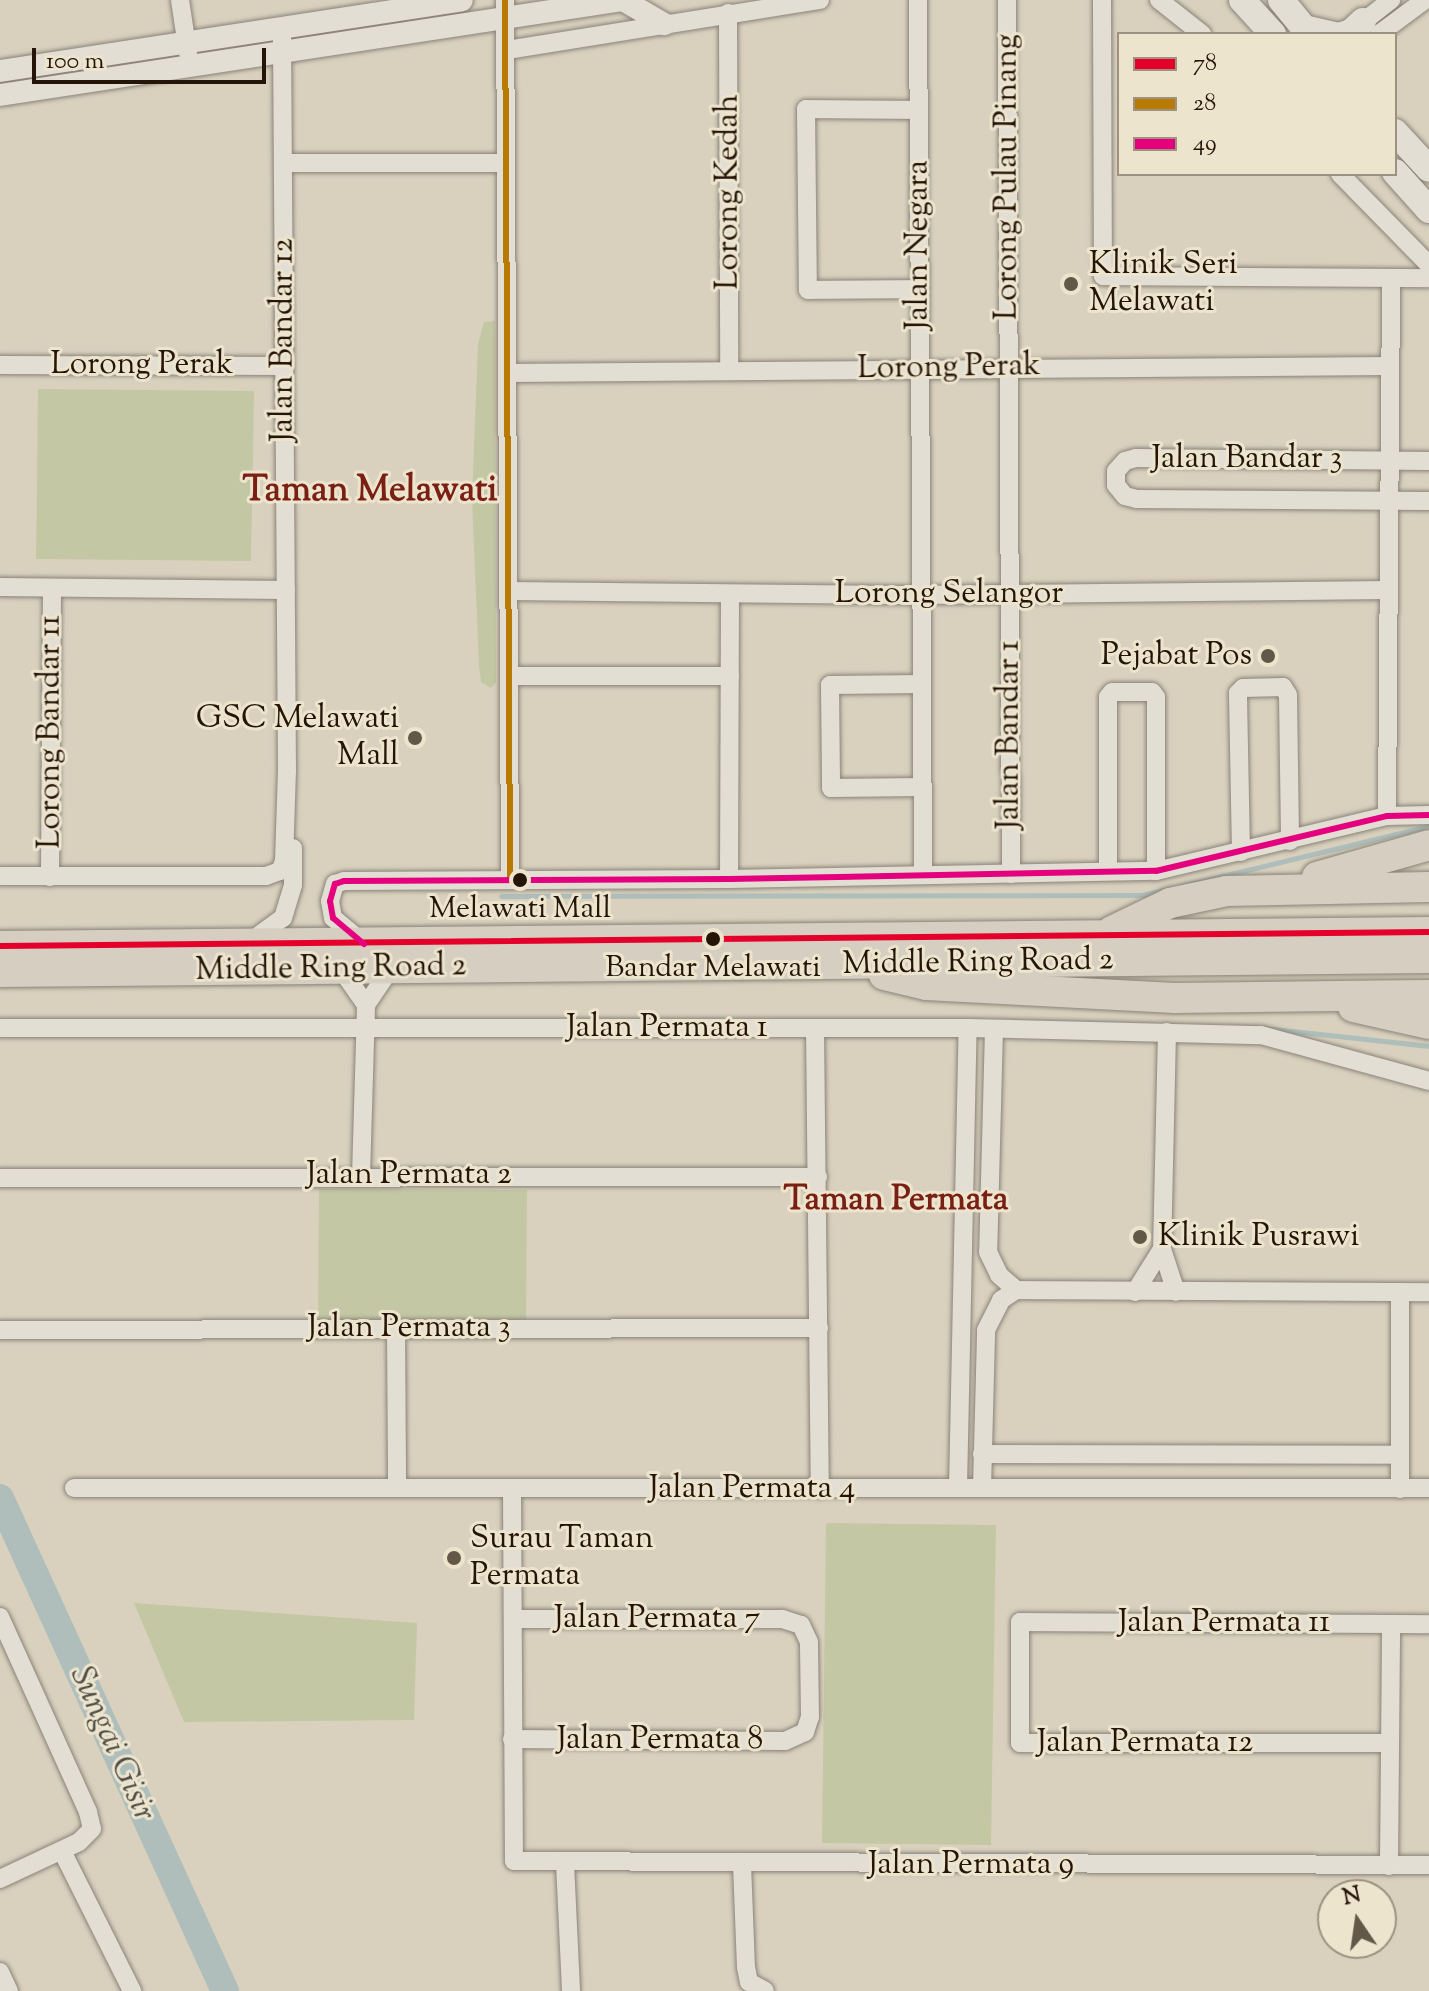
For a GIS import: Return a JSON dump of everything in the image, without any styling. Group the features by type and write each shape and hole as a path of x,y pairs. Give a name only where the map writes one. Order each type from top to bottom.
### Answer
{"highway":[{"path":"1277,888 1429,845"},
{"path":"1103,935 1170,903 1227,891 1429,887"},
{"name":"Middle Ring Road 2","path":"0,972 836,964 1392,945 1429,932"},
{"name":"Middle Ring Road 2","path":"0,946 1103,935 1392,945 1429,958"},
{"path":"836,964 926,985 1175,998 1429,995"},
{"path":"1305,996 1429,1024"}],"main road":[{"path":"1281,0 1305,29"},
{"path":"1248,16 1270,32"},
{"path":"1397,134 1429,169"},
{"path":"1397,174 1429,210"}],"street":[{"path":"180,0 189,56"},
{"path":"0,95 189,56 282,29 462,0"},
{"path":"0,71 189,56 282,54 506,10 622,0 664,24"},
{"path":"507,50 820,0"},
{"name":"Jalan Negara","path":"918,0 923,874"},
{"name":"Lorong Pulau Pinang","path":"1007,0 1010,595"},
{"path":"1102,0 1103,276 1429,278"},
{"path":"1159,0 1199,32"},
{"path":"1364,30 1391,0"},
{"path":"1305,29 1338,32 1364,30 1425,0"},
{"path":"506,10 510,880"},
{"name":"Lorong Kedah","path":"728,13 729,370"},
{"name":"Jalan Bandar 12","path":"282,29 287,770"},
{"path":"919,110 806,109 808,290 919,289"},
{"path":"283,163 505,163"},
{"path":"1342,176 1429,265"},
{"path":"1387,816 1391,278"},
{"name":"Lorong Perak","path":"0,365 284,366"},
{"name":"Lorong Perak","path":"508,373 1390,366"},
{"name":"Jalan Bandar 3","path":"1429,461 1136,458 1125,461 1116,471 1116,485 1125,496 1137,499 1429,501"},
{"path":"0,587 286,590"},
{"name":"Lorong Bandar 11","path":"50,877 52,588"},
{"name":"Lorong Selangor","path":"508,591 1010,595 1389,590"},
{"path":"729,879 730,594"},
{"name":"Jalan Bandar 1","path":"1010,595 1011,874"},
{"path":"509,676 730,676"},
{"path":"922,684 830,685 831,788 922,787"},
{"path":"1241,852 1238,693 1243,688 1283,687 1288,695 1290,841"},
{"path":"1108,871 1108,697 1112,692 1152,692 1156,697 1156,871"},
{"path":"0,876 273,874 284,861 287,770"},
{"path":"246,945 283,918 293,885 293,804 287,770"},
{"path":"364,944 333,918 330,901 335,884 344,881 729,879 1156,871 1387,816 1429,815"},
{"path":"273,874 288,902"},
{"path":"361,1176 366,1005 391,968"},
{"path":"341,969 366,1005"},
{"name":"Jalan Permata 1","path":"0,1028 968,1028 1261,1035 1429,1081"},
{"path":"958,1488 968,1028"},
{"path":"815,1029 820,1489"},
{"path":"994,1029 988,1252 1005,1283 1016,1290 1429,1292"},
{"path":"1167,1032 1162,1249 1176,1292"},
{"name":"Jalan Permata 2","path":"0,1178 818,1177"},
{"path":"1135,1292 1162,1249"},
{"path":"982,1488 986,1330 1001,1300 1016,1290"},
{"path":"1400,1292 1400,1489"},
{"path":"396,1328 397,1488"},
{"name":"Jalan Permata 3","path":"0,1330 819,1328"},
{"path":"982,1454 1400,1455"},
{"name":"Jalan Permata 4","path":"74,1488 1429,1488"},
{"path":"512,1488 512,1739"},
{"path":"0,1617 88,1812 92,1829 79,1842 62,1851 2,1872"},
{"name":"Jalan Permata 7","path":"513,1619 782,1619 801,1625 809,1642 810,1717 805,1732"},
{"name":"Jalan Permata 11","path":"1020,1622 1429,1624"},
{"name":"Jalan Permata 12","path":"1020,1622 1020,1743 1390,1743"},
{"path":"1389,1866 1391,1624"},
{"name":"Jalan Permata 8","path":"512,1739 785,1741 805,1732"},
{"name":"Jalan Permata 9","path":"512,1739 514,1861 1429,1865"},
{"path":"62,1851 132,1991"},
{"path":"565,1863 571,1991"},
{"path":"742,1864 746,1967 749,1982 765,1991"},
{"path":"0,1972 9,1991"}],"green space":[{"path":"495,321 496,683 491,688 481,682 479,665 472,499 478,344 484,322"},
{"path":"38,389 254,391 251,561 36,559"},
{"path":"319,1189 527,1190 526,1326 318,1325"},
{"path":"826,1523 996,1525 991,1845 822,1843"},
{"path":"134,1603 417,1623 414,1720 184,1722"}],"waterway":[{"path":"1181,886 1429,826"},
{"path":"501,896 1142,895 1167,889"},
{"path":"1264,1028 1429,1046"},
{"name":"Sungai Gisir","path":"0,1498 225,1991"}],"transit line":[{"name":"28","path":"505,0 510,880"},
{"name":"49","path":"364,944 333,918 330,901 335,884 344,881 729,879 1156,871 1387,816 1429,815"},
{"name":"78","path":"0,946 1429,932"}],"place":[{"name":"Klinik Seri Melawati","path":"1071,284"},
{"name":"Pejabat Pos","path":"1268,656"},
{"name":"GSC Melawati Mall","path":"415,738"},
{"name":"Melawati Mall","path":"520,880"},
{"name":"Bandar Melawati","path":"713,939"},
{"name":"Klinik Pusrawi","path":"1140,1237"},
{"name":"Surau Taman Permata","path":"454,1558"}],"district":[{"name":"Taman Melawati","path":"370,492"},
{"name":"Taman Permata","path":"896,1201"}]}
